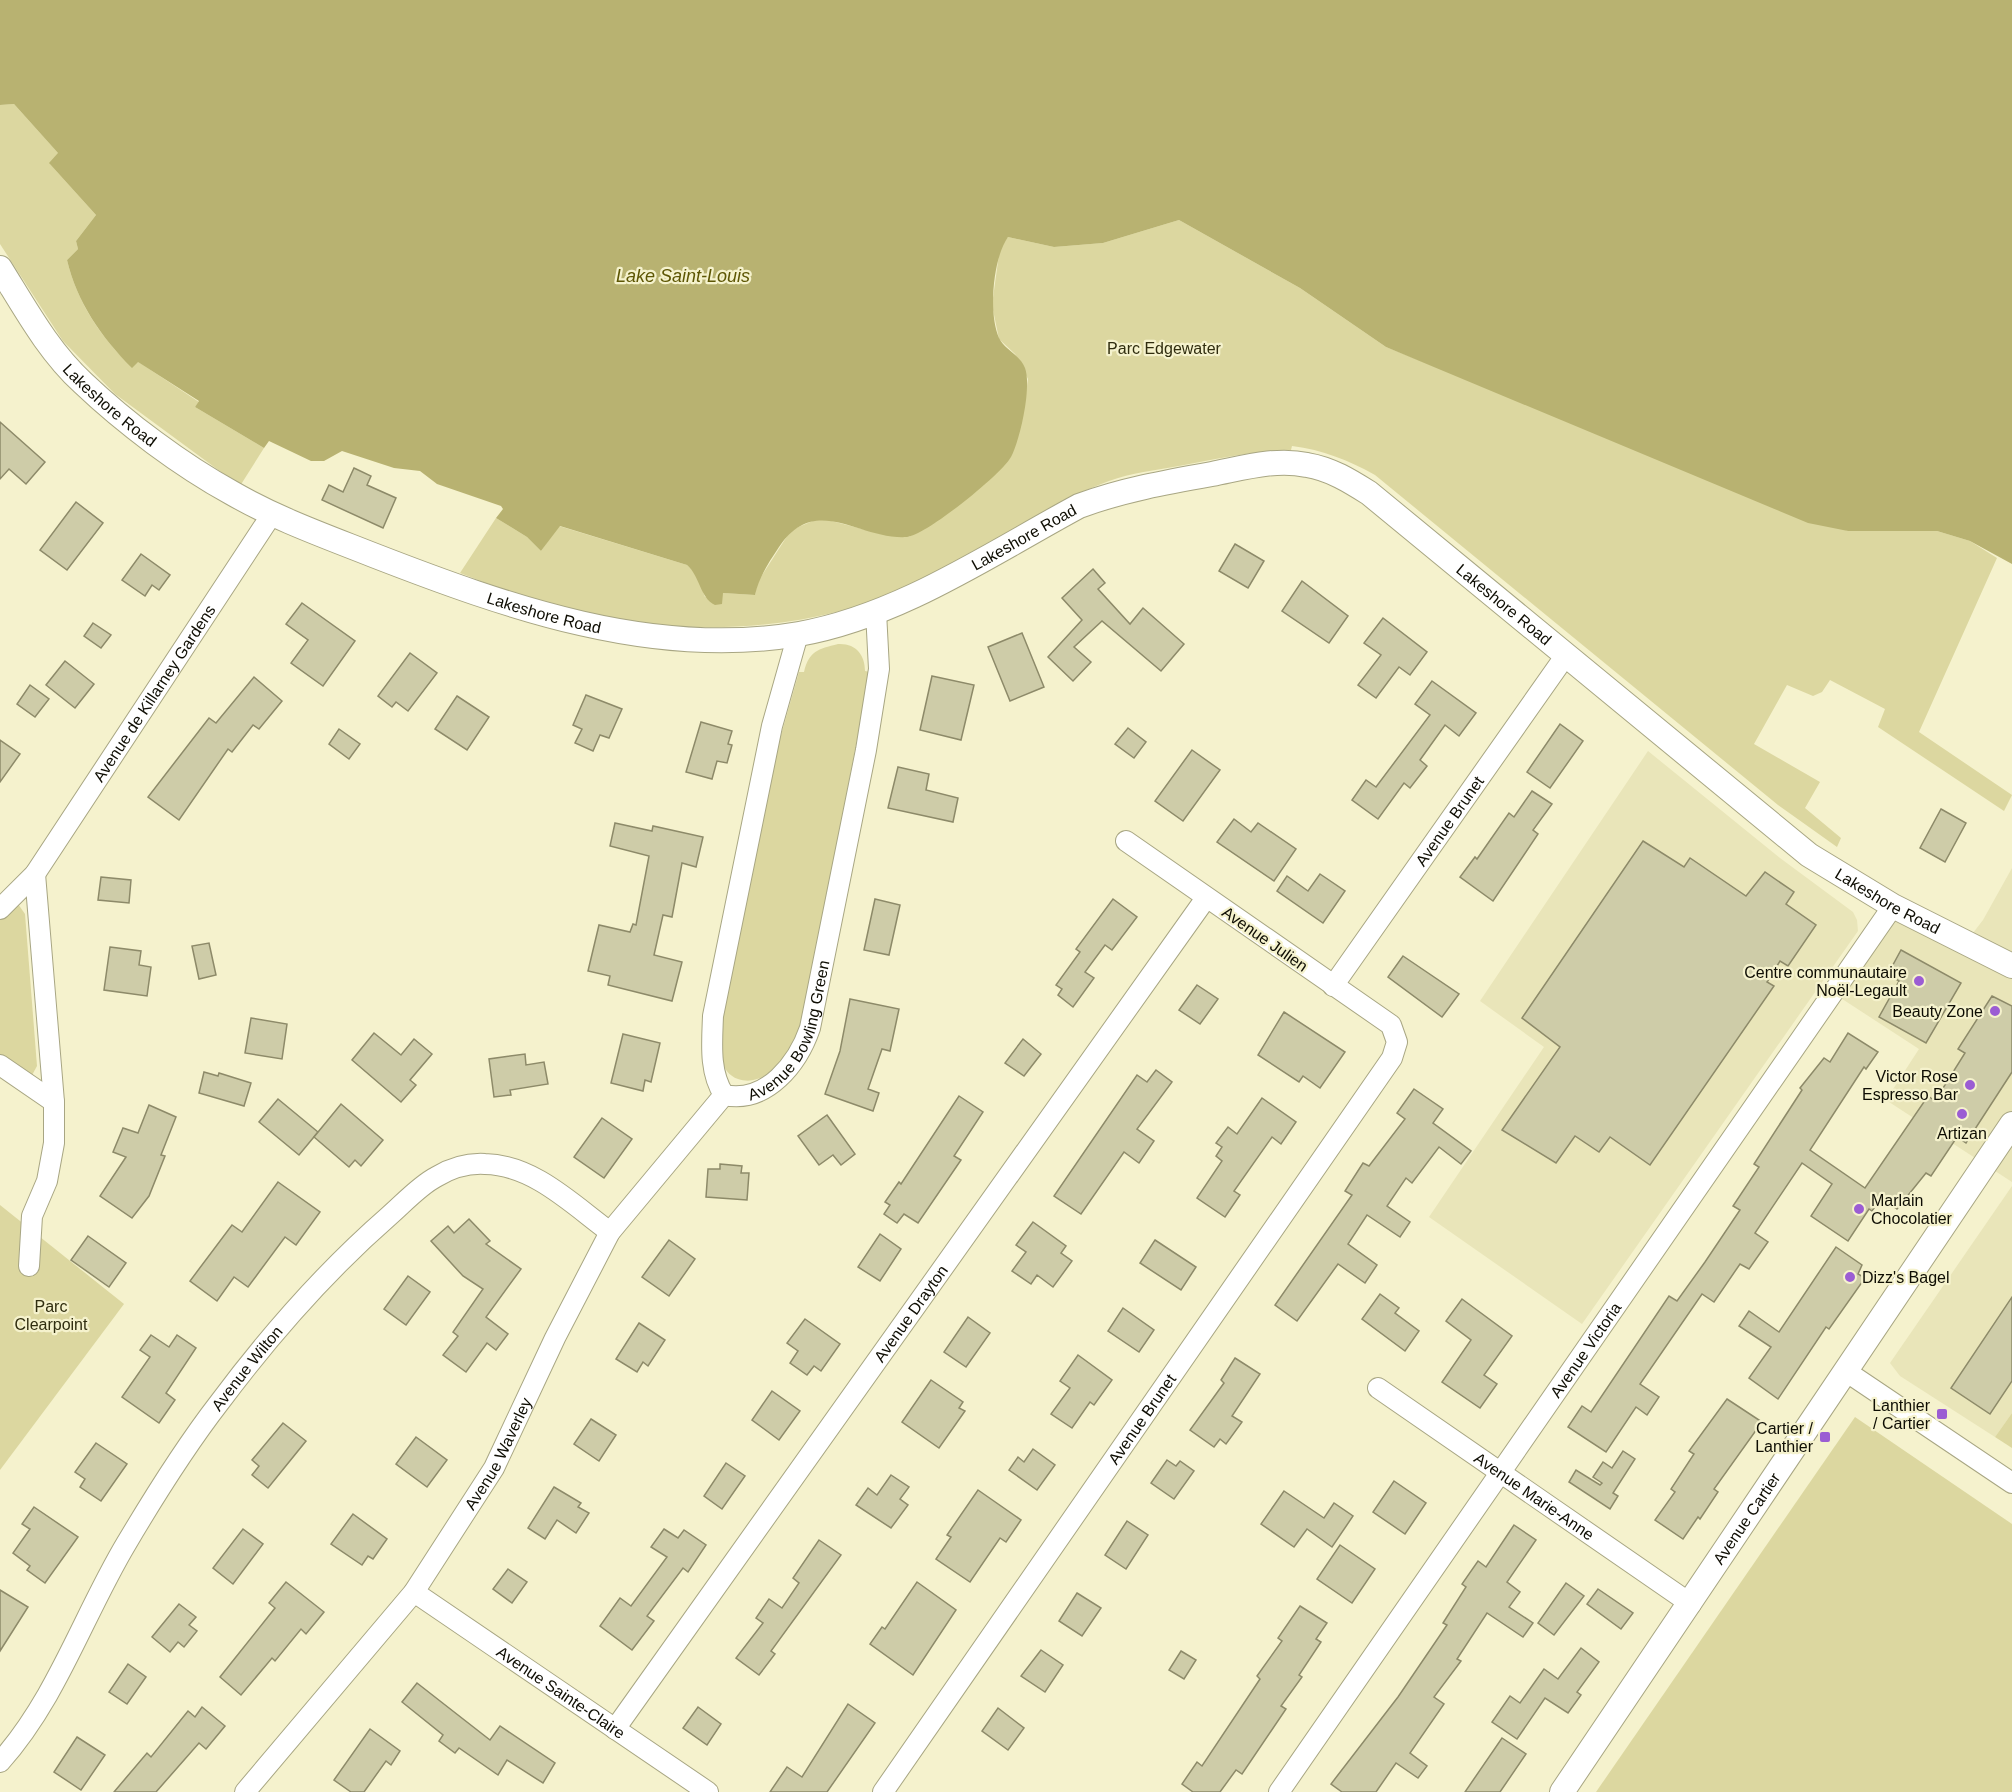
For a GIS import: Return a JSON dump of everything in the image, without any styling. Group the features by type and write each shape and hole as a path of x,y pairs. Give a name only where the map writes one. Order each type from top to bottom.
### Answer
{"street":[{"name":"Lakeshore Road","path":"0,268 58,356 83,384 186,463 229,492 272,514 446,583 567,620 644,636 711,641 798,634 876,612 933,585 1079,506 1099,498 1136,488 1284,462 1328,470 1370,493 1809,855 1893,906 2012,966"},
{"name":"Avenue de Killarney Gardens","path":"0,909 35,874 272,514"},
{"name":"Avenue Bowling Green","path":"798,634 772,726 713,1016 713,1068 717,1084 724,1095 735,1097 747,1095 777,1080 798,1057 810,1028 866,750 879,669 876,612"},
{"name":"Avenue Brunet","path":"1334,986 1566,655"},
{"name":"Avenue Julien","path":"1126,841 1391,1025 1397,1042"},
{"path":"29,1266 32,1216 47,1180 54,1143 54,1102 35,874"},
{"name":"Avenue Drayton","path":"615,1729 1206,898"},
{"name":"Avenue Victoria","path":"1279,1792 1893,906"},
{"name":"Avenue Brunet","path":"883,1792 1392,1058 1397,1042"},
{"path":"0,1065 54,1102"},
{"name":"Avenue Waverley","path":"245,1792 414,1592 494,1468 555,1338 610,1232 724,1095"},
{"name":"Avenue Cartier","path":"1562,1792 1691,1604 2012,1124"},
{"name":"Avenue Wilton","path":"0,1762 39,1713 125,1545 176,1464 219,1403 266,1344 330,1273 416,1192 434,1178 468,1164 518,1169 542,1182 610,1232"},
{"path":"1847,1372 2012,1483"},
{"name":"Avenue Marie-Anne","path":"1378,1388 1691,1604"},
{"name":"Avenue Sainte-Claire","path":"414,1592 708,1792"}],"shaded area":[{"path":"1648,751 1780,858 1853,912 1857,920 1858,931 1582,1324 1429,1217 1544,1047 1480,1001"},
{"path":"2012,868 2012,1182 1886,1100 1919,1049 1833,993 1893,906 1963,946 1983,920"},
{"path":"2012,1186 2012,1413 1995,1437 1900,1376 1890,1363"}],"green space":[{"path":"14,104 59,154 50,164 96,215 76,241 78,249 67,260 84,305 110,344 132,367 137,361 199,402 195,407 264,448 240,486 115,394 63,341 0,244 0,105"},
{"name":"Parc Edgewater","path":"1179,220 1300,288 1386,347 1848,531 1937,531 1970,541 1997,558 1919,732 2012,795 2004,811 1878,727 1885,709 1830,680 1822,692 1813,696 1787,685 1754,744 1820,782 1805,808 1841,838 1837,847 1778,805 1375,475 1335,456 1292,446 1291,450 1221,458 1109,481 1059,503 965,559 917,584 872,602 825,615 778,623 731,627 683,627 635,622 540,603 460,573 496,518 527,537 541,551 559,526 687,565 696,573 705,597 723,593 755,595 757,583 791,530 820,518 878,533 909,537 1010,458 1023,415 1028,379 1015,354 999,339 992,305 1000,247 1008,237 1054,247 1103,243"},
{"path":"838,644 850,646 858,651 865,665 865,671 870,672 801,1030 791,1048 777,1066 768,1073 759,1079 749,1081 738,1079 729,1074 723,1062 721,1024 775,756 799,672 804,672 809,659 815,652"},
{"path":"18,904 25,914 37,1066 31,1077 0,1059 0,920"},
{"name":"Parc Clearpoint","path":"0,1205 124,1304 0,1470"},
{"path":"2012,1413 2012,1448 1995,1437"},
{"path":"1855,1417 2012,1524 2012,1792 1596,1792"}],"water":[{"name":"Lake Saint-Louis","path":"0,0 2012,0 2012,564 1970,541 1937,531 1848,531 1808,523 1386,347 1300,288 1179,220 1103,243 1054,247 1008,237 1003,246 996,272 994,315 999,338 1023,363 1027,388 1018,439 1011,457 1004,466 979,490 946,516 917,534 907,537 889,536 838,522 823,520 808,523 793,531 779,547 762,576 755,595 723,593 722,604 715,605 706,597 687,565 560,526 541,551 527,537 496,518 503,509 501,506 437,484 420,471 394,468 342,451 324,461 311,461 269,441 264,448 195,407 199,401 138,362 132,368 110,344 92,318 77,290 67,260 78,249 76,241 96,215 49,163 58,153 14,104 0,105"}],"building":[{"path":"0,422 45,462 26,484 9,469 0,479"},
{"path":"354,468 371,476 367,485 396,498 383,528 322,500 329,485 343,492"},
{"path":"76,502 103,523 67,570 40,550"},
{"path":"1235,544 1264,561 1248,588 1219,571"},
{"path":"141,554 170,575 159,590 152,585 145,596 122,580"},
{"path":"1093,569 1105,583 1098,589 1130,624 1143,608 1184,644 1161,671 1102,621 1074,647 1091,662 1073,681 1048,657 1082,620 1062,598"},
{"path":"1302,581 1348,616 1329,643 1282,611"},
{"path":"302,603 355,641 323,686 291,663 308,640 286,624"},
{"path":"1383,618 1427,652 1410,675 1399,667 1376,698 1358,685 1381,655 1364,643"},
{"path":"93,623 111,635 101,648 84,636"},
{"path":"1022,633 1044,687 1010,701 988,647"},
{"path":"410,653 437,673 408,711 396,702 392,707 378,696"},
{"path":"65,661 94,684 75,708 46,685"},
{"path":"932,676 974,685 961,740 920,730"},
{"path":"254,677 282,701 259,729 253,725 232,752 228,749 179,820 148,797 209,718 216,723"},
{"path":"1432,681 1476,713 1459,736 1445,725 1420,760 1427,766 1410,788 1404,783 1378,819 1352,800 1366,780 1376,787 1430,715 1415,704"},
{"path":"30,685 49,699 35,717 17,704"},
{"path":"586,695 622,709 609,738 600,735 593,751 575,743 582,729 573,725"},
{"path":"457,696 489,717 467,750 435,729"},
{"path":"701,722 732,731 728,744 732,745 727,763 717,761 712,779 686,772"},
{"path":"1560,724 1583,741 1550,788 1527,772"},
{"path":"1128,728 1146,742 1134,758 1115,744"},
{"path":"339,729 360,744 349,759 329,744"},
{"path":"0,740 20,754 0,782"},
{"path":"1192,750 1220,770 1183,821 1155,801"},
{"path":"898,767 929,774 926,790 958,798 953,822 888,808"},
{"path":"1532,791 1552,804 1533,830 1538,834 1493,901 1460,877 1475,857 1477,859 1509,813 1514,817"},
{"path":"1941,809 1966,823 1945,862 1920,848"},
{"path":"1234,819 1251,832 1258,823 1296,849 1274,881 1217,842"},
{"path":"615,823 652,831 653,826 703,837 696,867 682,863 672,917 663,915 654,955 682,962 672,1001 608,985 610,976 588,971 599,925 630,932 633,924 636,925 649,856 610,846"},
{"path":"1643,841 1684,867 1690,858 1746,896 1765,872 1794,892 1786,904 1816,925 1788,966 1780,961 1767,982 1774,986 1650,1165 1610,1137 1599,1152 1575,1136 1556,1163 1502,1130 1560,1047 1522,1018"},
{"path":"1320,874 1345,891 1323,923 1277,891 1287,876 1308,891"},
{"path":"101,877 131,880 129,903 98,900"},
{"path":"875,899 900,905 889,955 864,950"},
{"path":"1113,899 1137,917 1112,950 1105,945 1085,972 1094,978 1073,1007 1058,995 1062,989 1056,985 1080,952 1076,949"},
{"path":"209,943 216,975 199,979 192,946"},
{"path":"110,947 141,951 139,965 151,967 147,996 104,990"},
{"path":"1901,950 1961,983 1926,1043 1879,1017 1899,981 1888,974"},
{"path":"1403,956 1459,994 1442,1017 1388,977"},
{"path":"1197,985 1218,999 1200,1024 1179,1010"},
{"path":"1992,996 2012,1006 2012,1072 1966,1143 1957,1137 1931,1176 1926,1173 1897,1209 1881,1198 1872,1211 1869,1209 1848,1241 1811,1216 1832,1184 1802,1163 1755,1233 1768,1242 1749,1269 1740,1264 1714,1302 1702,1294 1640,1384 1659,1397 1647,1415 1636,1407 1606,1452 1568,1427 1582,1406 1591,1412 1669,1296 1677,1301 1705,1262 1740,1210 1733,1206 1759,1167 1754,1164 1802,1090 1800,1088 1824,1058 1830,1062 1848,1033 1878,1052 1866,1069 1864,1067 1810,1150 1865,1188 1928,1096 1935,1101 1965,1053 1958,1049"},
{"path":"850,999 899,1009 890,1051 882,1049 868,1089 879,1093 873,1111 825,1094 840,1051"},
{"path":"1284,1012 1345,1052 1320,1088 1303,1076 1299,1082 1258,1055"},
{"path":"251,1018 287,1024 282,1059 245,1053"},
{"path":"374,1033 401,1055 414,1039 432,1054 410,1080 416,1085 401,1102 352,1060"},
{"path":"623,1034 660,1043 651,1082 645,1080 643,1091 611,1083"},
{"path":"1023,1039 1041,1054 1024,1076 1005,1063"},
{"path":"525,1054 526,1065 544,1062 548,1084 510,1090 511,1095 494,1097 489,1059"},
{"path":"1156,1070 1172,1082 1137,1129 1154,1141 1139,1163 1124,1152 1081,1214 1054,1196 1137,1075 1147,1082"},
{"path":"204,1072 218,1076 219,1073 251,1083 244,1106 199,1093"},
{"path":"1414,1089 1443,1109 1433,1123 1471,1151 1461,1164 1439,1147 1412,1183 1406,1178 1387,1206 1410,1222 1400,1237 1367,1215 1348,1244 1377,1265 1365,1283 1338,1264 1297,1321 1275,1305 1352,1195 1345,1191 1363,1163 1369,1166 1405,1119 1397,1113"},
{"path":"959,1096 983,1112 954,1156 961,1160 918,1223 904,1214 897,1223 884,1214 890,1205 885,1202 899,1182 901,1184"},
{"path":"1262,1098 1296,1122 1281,1144 1272,1137 1234,1191 1240,1195 1225,1217 1197,1198 1222,1161 1216,1156 1222,1147 1216,1143 1228,1127 1237,1134"},
{"path":"278,1099 318,1132 299,1155 259,1122"},
{"path":"341,1104 383,1140 361,1166 355,1160 349,1167 314,1137"},
{"path":"149,1105 176,1117 161,1155 165,1156 149,1196 132,1218 100,1196 126,1157 113,1152 123,1128 138,1133"},
{"path":"827,1115 855,1154 841,1165 833,1155 819,1165 798,1136"},
{"path":"602,1118 632,1139 604,1178 574,1157"},
{"path":"720,1164 742,1166 741,1173 749,1173 747,1200 706,1197 708,1169 720,1169"},
{"path":"278,1182 320,1212 296,1245 285,1237 248,1287 234,1277 217,1301 190,1281 232,1225 242,1232"},
{"path":"469,1219 490,1241 486,1244 521,1269 486,1317 508,1334 496,1350 487,1343 466,1372 443,1355 458,1336 453,1332 483,1289 463,1276 431,1241 448,1226 454,1233"},
{"path":"1033,1222 1066,1246 1061,1253 1072,1261 1053,1287 1037,1275 1031,1284 1012,1271 1026,1252 1016,1245"},
{"path":"880,1234 901,1249 880,1281 858,1267"},
{"path":"88,1236 126,1263 109,1287 71,1260"},
{"path":"669,1240 695,1259 669,1296 642,1277"},
{"path":"1155,1240 1196,1267 1181,1290 1140,1263"},
{"path":"1836,1247 1862,1265 1858,1274 1865,1278 1829,1329 1826,1327 1778,1399 1749,1378 1771,1347 1739,1326 1749,1311 1779,1332"},
{"path":"408,1276 430,1292 406,1325 384,1309"},
{"path":"1380,1294 1399,1308 1395,1313 1419,1331 1405,1351 1362,1319"},
{"path":"2012,1297 2012,1381 1990,1414 1951,1388"},
{"path":"1462,1299 1512,1336 1484,1375 1497,1384 1480,1408 1442,1382 1471,1340 1446,1321"},
{"path":"1123,1308 1154,1330 1139,1352 1108,1331"},
{"path":"968,1317 990,1333 966,1367 944,1352"},
{"path":"805,1319 840,1344 821,1371 814,1366 807,1375 790,1363 798,1351 787,1343"},
{"path":"639,1323 665,1340 648,1366 643,1362 637,1372 616,1359"},
{"path":"151,1335 169,1347 177,1335 196,1348 166,1393 175,1400 159,1423 122,1397 150,1357 140,1350"},
{"path":"1078,1355 1112,1380 1094,1405 1090,1402 1072,1428 1051,1414 1070,1388 1060,1381"},
{"path":"1235,1358 1260,1374 1232,1416 1242,1422 1226,1444 1220,1439 1214,1447 1190,1430 1224,1383 1221,1380"},
{"path":"931,1380 963,1402 959,1408 965,1411 939,1448 902,1422"},
{"path":"772,1391 800,1411 779,1440 752,1420"},
{"path":"1727,1399 1762,1422 1714,1489 1718,1492 1700,1519 1698,1517 1683,1539 1655,1520 1675,1492 1671,1489 1694,1454 1689,1451"},
{"path":"591,1419 616,1435 599,1461 574,1444"},
{"path":"283,1423 306,1441 268,1488 252,1475 259,1466 252,1460"},
{"path":"416,1437 447,1460 427,1487 396,1464"},
{"path":"96,1443 127,1464 101,1501 80,1487 85,1479 75,1472"},
{"path":"1033,1449 1055,1465 1037,1490 1009,1470 1018,1457 1024,1462"},
{"path":"1623,1451 1635,1459 1613,1493 1618,1496 1610,1509 1569,1482 1576,1470 1600,1485 1602,1483 1593,1477 1603,1462 1612,1468"},
{"path":"1167,1460 1176,1466 1180,1461 1194,1471 1174,1499 1151,1483"},
{"path":"726,1463 745,1476 722,1509 704,1496"},
{"path":"891,1475 909,1487 900,1499 908,1505 891,1528 856,1505 868,1488 877,1495"},
{"path":"1394,1481 1426,1503 1405,1534 1373,1512"},
{"path":"554,1487 581,1503 578,1507 589,1513 576,1533 557,1520 545,1539 528,1528"},
{"path":"978,1490 1021,1520 1006,1542 1000,1538 970,1582 936,1559 951,1537 947,1535"},
{"path":"1284,1491 1324,1518 1334,1503 1353,1516 1332,1547 1307,1529 1294,1547 1261,1524"},
{"path":"34,1507 78,1537 45,1583 27,1570 30,1566 13,1553 30,1529 22,1524"},
{"path":"353,1514 387,1539 373,1559 368,1556 362,1565 331,1544"},
{"path":"1127,1521 1148,1535 1126,1569 1105,1555"},
{"path":"1514,1525 1536,1540 1507,1582 1520,1592 1509,1607 1533,1623 1523,1637 1487,1613 1457,1659 1461,1661 1434,1697 1444,1704 1410,1753 1427,1766 1418,1778 1396,1763 1376,1792 1342,1792 1331,1784 1398,1697 1447,1625 1443,1623 1466,1587 1462,1584 1478,1561 1486,1567"},
{"path":"243,1529 263,1544 233,1584 213,1568"},
{"path":"664,1529 678,1538 684,1530 706,1545 688,1572 683,1568 647,1616 654,1621 632,1650 600,1626 620,1598 631,1606 667,1557 651,1547"},
{"path":"819,1540 841,1555 771,1651 775,1654 759,1675 736,1658 763,1623 756,1618 769,1599 782,1608 799,1583 793,1578"},
{"path":"1340,1545 1375,1569 1352,1603 1317,1579"},
{"path":"508,1569 527,1582 512,1603 493,1589"},
{"path":"286,1582 324,1612 306,1634 301,1629 275,1661 272,1658 241,1695 220,1677 275,1608 269,1603"},
{"path":"917,1582 956,1610 913,1675 870,1644 882,1627 885,1629"},
{"path":"1566,1583 1584,1596 1554,1635 1538,1623"},
{"path":"1598,1589 1633,1613 1621,1629 1587,1604"},
{"path":"0,1590 28,1607 0,1651"},
{"path":"1077,1593 1101,1608 1082,1636 1059,1621"},
{"path":"179,1604 196,1617 189,1625 197,1631 184,1647 178,1642 170,1652 152,1637"},
{"path":"1300,1606 1327,1623 1316,1639 1321,1642 1299,1675 1302,1677 1281,1706 1286,1709 1242,1774 1236,1770 1220,1792 1193,1792 1182,1784 1197,1762 1202,1766 1260,1679 1257,1676 1282,1641 1278,1638"},
{"path":"1581,1648 1599,1662 1577,1692 1581,1695 1568,1713 1545,1698 1517,1739 1492,1722 1510,1696 1520,1703 1544,1669 1558,1679"},
{"path":"1041,1650 1063,1665 1045,1692 1021,1676"},
{"path":"1181,1651 1196,1660 1184,1679 1169,1670"},
{"path":"128,1664 146,1677 127,1704 109,1692"},
{"path":"417,1683 490,1740 500,1726 555,1763 543,1783 507,1760 498,1775 459,1748 455,1753 439,1741 443,1735 402,1702"},
{"path":"848,1704 875,1723 827,1792 770,1792 787,1767 802,1777"},
{"path":"202,1707 225,1726 206,1749 199,1743 156,1792 114,1792 147,1753 151,1757 188,1711 195,1717"},
{"path":"698,1707 721,1724 707,1745 683,1728"},
{"path":"998,1708 1024,1728 1008,1750 982,1731"},
{"path":"370,1729 400,1751 391,1765 386,1761 364,1792 351,1792 334,1780"},
{"path":"77,1737 105,1755 81,1790 54,1772"},
{"path":"1502,1738 1526,1754 1500,1792 1465,1792"}],"place":[{"name":"Centre communautaire Noël-Legault","path":"1919,981"},
{"name":"Beauty Zone","path":"1995,1011"},
{"name":"Victor Rose Espresso Bar","path":"1970,1085"},
{"name":"Artizan","path":"1962,1114"},
{"name":"Marlain Chocolatier","path":"1859,1209"},
{"name":"Dizz's Bagel","path":"1850,1277"},
{"name":"Lanthier / Cartier","path":"1942,1414"},
{"name":"Cartier / Lanthier","path":"1825,1437"}]}
